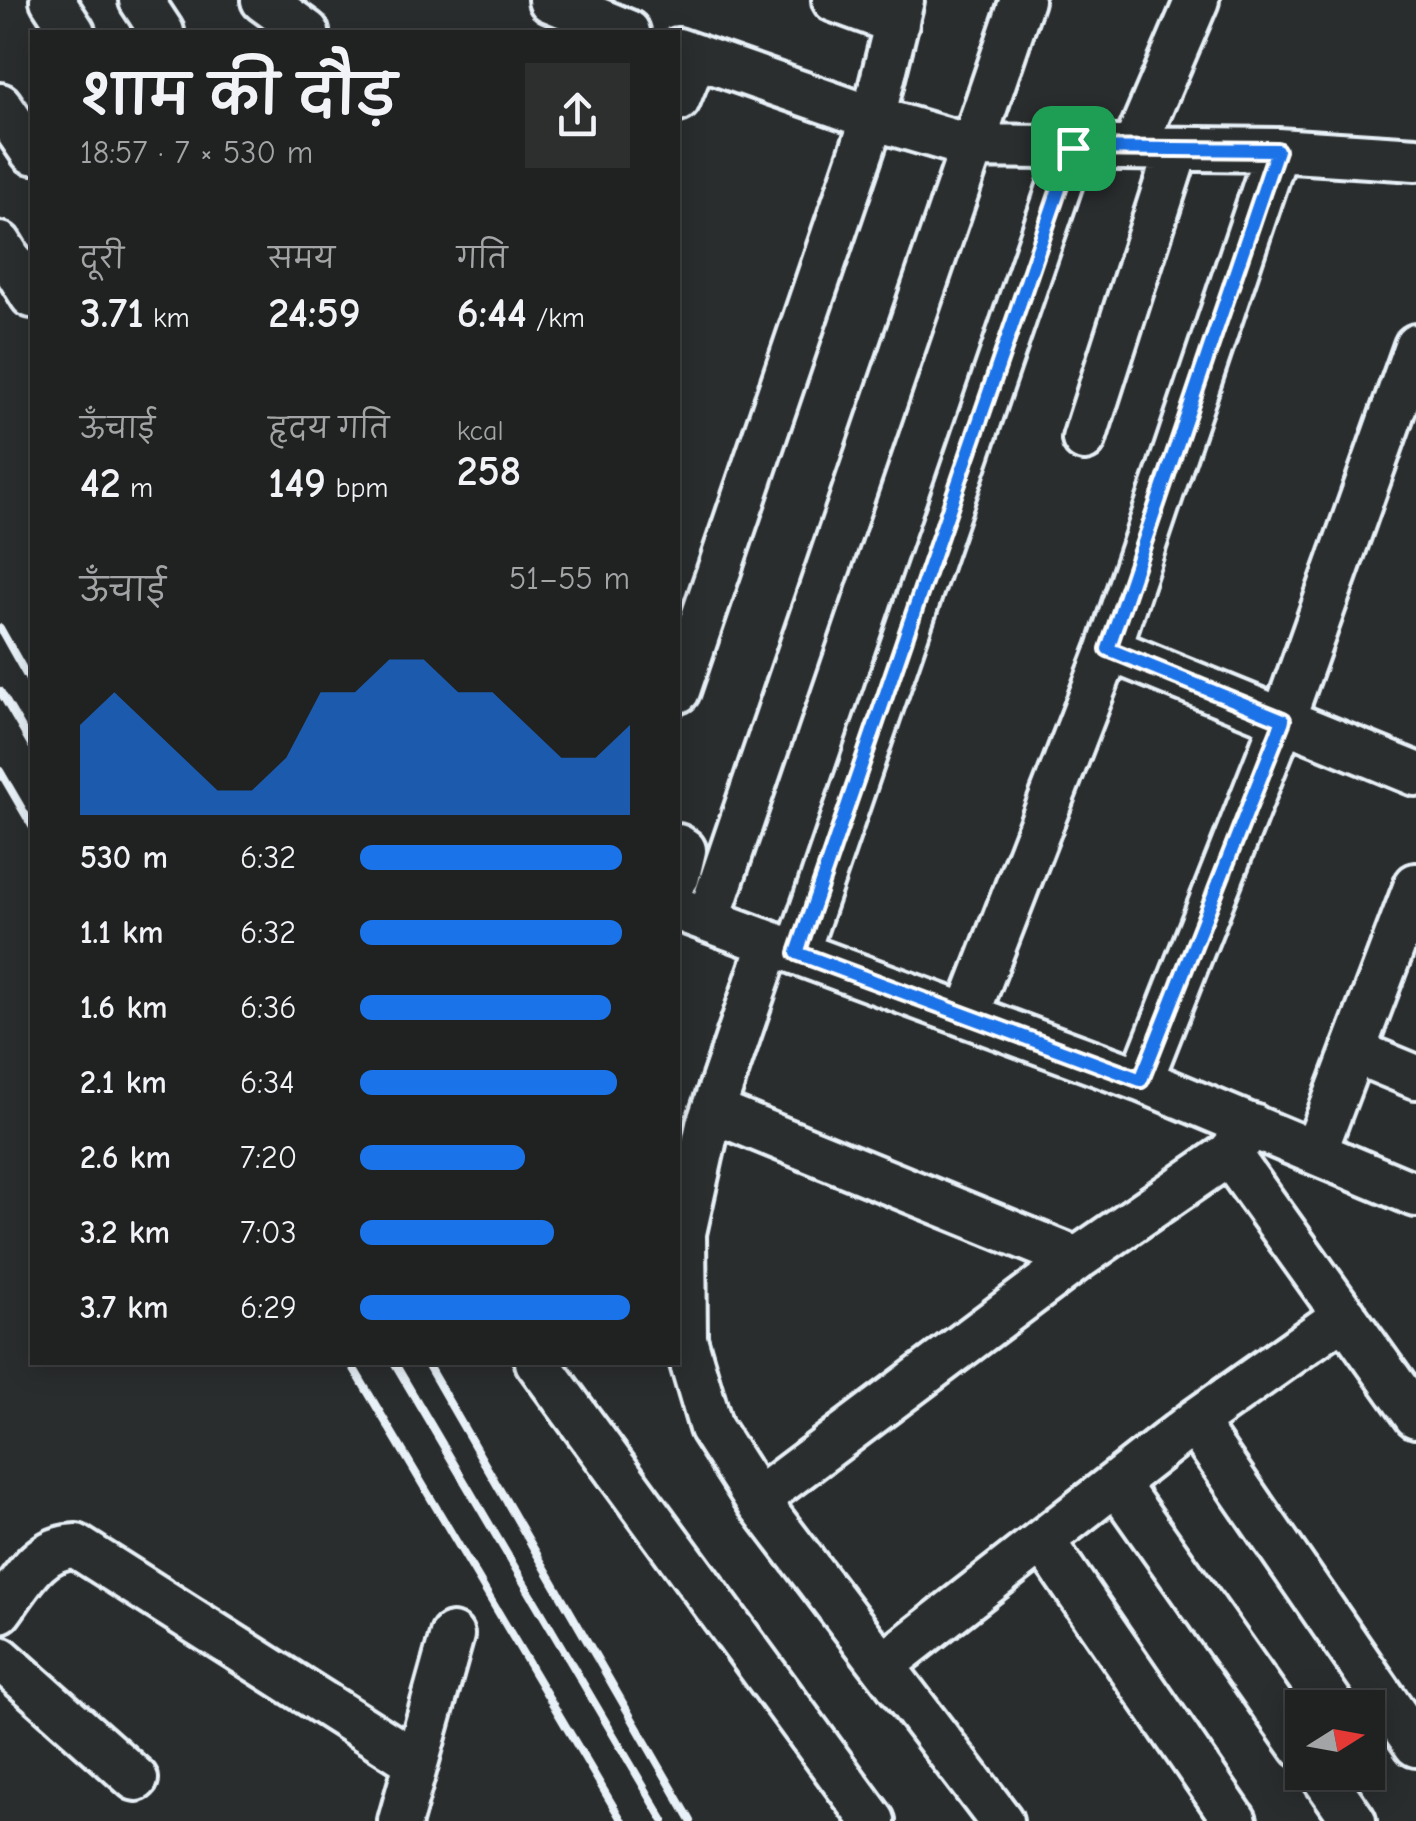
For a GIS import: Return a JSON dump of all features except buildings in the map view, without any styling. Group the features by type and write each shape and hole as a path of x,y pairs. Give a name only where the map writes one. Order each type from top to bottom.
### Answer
{"street":[{"path":"52,0 71,30"},
{"path":"141,0 161,30"},
{"path":"263,0 304,30"},
{"path":"680,685 873,118 899,12 834,0"},
{"path":"1022,0 693,915 1141,1080 1241,1140 1315,1152 1416,1194"},
{"path":"1134,148 1197,0"},
{"path":"563,3 617,30"},
{"path":"680,90 687,53 873,118 970,146 1277,150 1416,159"},
{"path":"0,105 30,149"},
{"path":"1001,1821 757,1500 712,1428 685,1339 684,1232 713,1111 783,948 1073,148"},
{"path":"1084,439 1177,149"},
{"path":"967,1016 1108,649 1277,150"},
{"path":"0,244 30,293"},
{"path":"1141,1080 1283,720 1416,346"},
{"path":"1108,649 1416,774"},
{"path":"1315,1152 1353,1051 1403,960 1416,885"},
{"path":"1353,1051 1416,1077"},
{"path":"713,1111 1077,1259"},
{"path":"757,1500 1241,1140"},
{"path":"1241,1140 1345,1314 1416,1416"},
{"path":"883,1666 1194,1422 1345,1314"},
{"path":"544,1368 873,1821"},
{"path":"1194,1422 1416,1745"},
{"path":"1116,1483 1285,1724"},
{"path":"1042,1541 1235,1821"},
{"path":"0,1611 38,1561 57,1546 76,1546 416,1762"},
{"path":"400,1821 452,1635"},
{"path":"0,1658 136,1778"},
{"path":"1332,1790 1354,1821"}],"railway":[{"path":"0,628 30,681"},
{"path":"0,691 30,743"},
{"path":"0,771 30,823"},
{"path":"352,1365 622,1821"},
{"path":"396,1365 664,1821"},
{"path":"428,1365 691,1821"}],"route":[{"path":"1073,148 1277,150 1108,649 1283,720 1141,1080 797,953 1073,148"}]}
